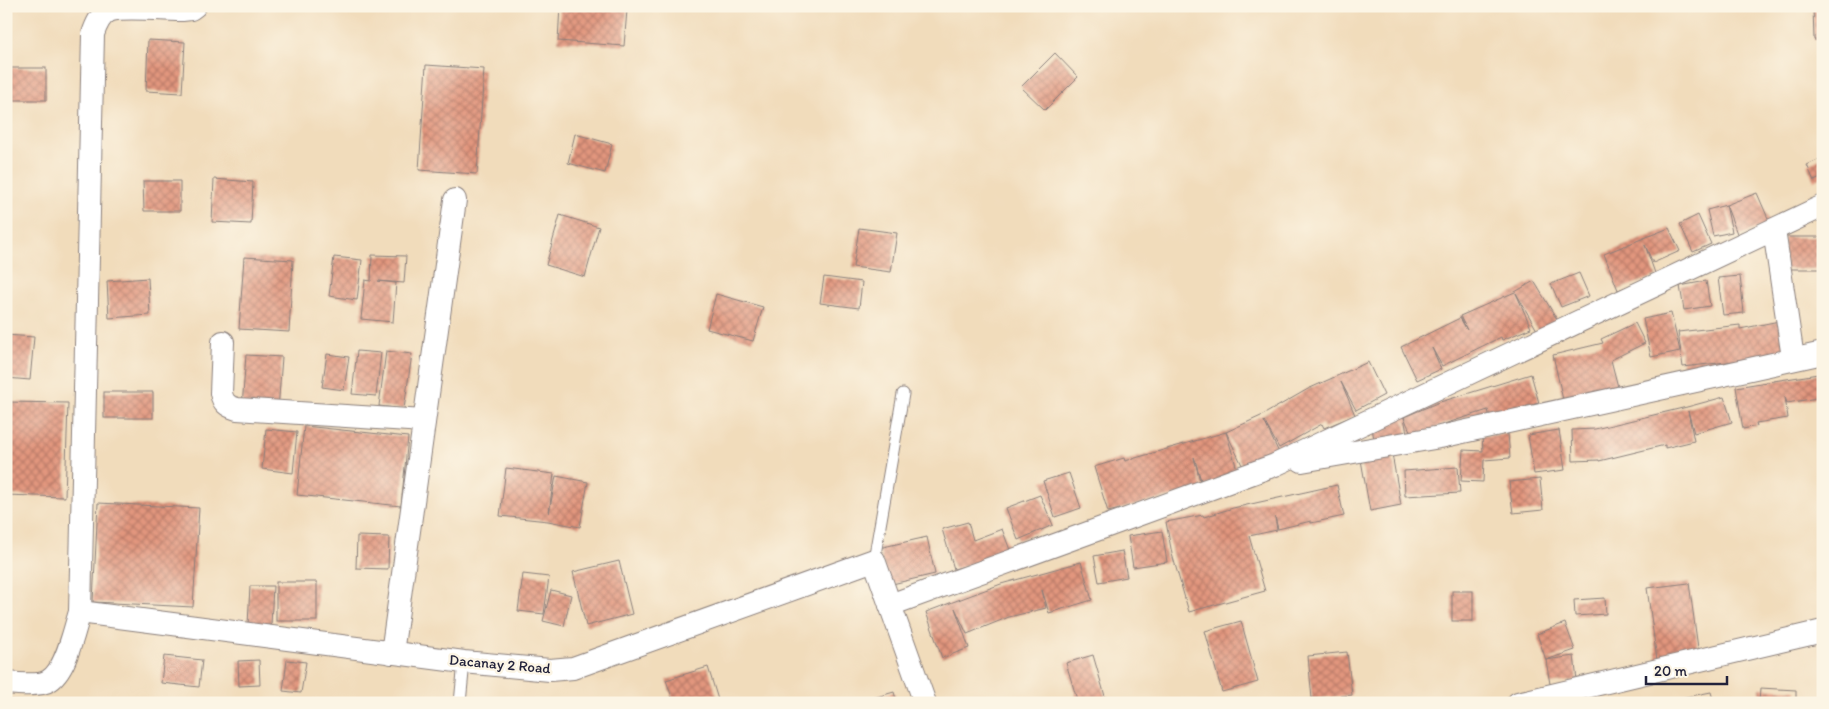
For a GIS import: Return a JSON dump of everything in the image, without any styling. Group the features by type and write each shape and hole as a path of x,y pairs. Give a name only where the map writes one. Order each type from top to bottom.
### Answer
{"street":[{"path":"6,683 32,684 48,682 59,672 80,612 93,34 98,21 109,11 126,9 182,10 195,6"},
{"path":"392,653 455,200"},
{"path":"890,604 1275,465 1823,206"},
{"path":"1774,230 1793,358"},
{"path":"223,342 220,393 222,400 230,407 424,422"},
{"path":"1275,465 1440,437 1793,358 1823,353"},
{"path":"874,560 925,703"},
{"name":"Dacanay 2 Road","path":"80,612 464,662 550,670 574,668 874,560"},
{"path":"1518,703 1823,631"}],"lane":[{"path":"874,560 903,394"},
{"path":"460,703 464,662"}],"building":[{"path":"560,6 627,10 624,46 558,41"},
{"path":"1813,6 1823,6 1823,40 1814,40"},
{"path":"148,40 185,42 182,93 146,91"},
{"path":"1055,53 1078,77 1045,110 1021,87"},
{"path":"426,65 484,69 477,174 419,170"},
{"path":"8,68 46,68 46,100 8,100"},
{"path":"575,134 612,144 605,173 568,163"},
{"path":"1820,159 1823,165 1823,177 1814,181 1807,165"},
{"path":"214,179 253,182 251,224 212,222"},
{"path":"143,181 180,181 180,211 144,211"},
{"path":"1757,193 1770,223 1738,236 1726,205"},
{"path":"1726,205 1732,232 1713,236 1707,210"},
{"path":"560,215 599,227 585,277 546,265"},
{"path":"1698,215 1711,244 1693,252 1680,224"},
{"path":"859,228 897,233 891,272 853,267"},
{"path":"1669,228 1680,251 1653,263 1645,245 1656,276 1618,290 1604,254"},
{"path":"1784,237 1821,237 1821,269 1784,269"},
{"path":"372,255 406,256 404,283 378,281 396,283 393,322 361,319 365,280 371,281"},
{"path":"244,257 293,260 289,332 239,329"},
{"path":"334,257 362,260 357,300 329,296"},
{"path":"1579,273 1589,296 1561,307 1551,284"},
{"path":"1740,276 1744,313 1723,315 1718,278"},
{"path":"824,277 862,282 859,308 820,303"},
{"path":"148,278 150,315 109,318 107,281"},
{"path":"1534,281 1558,321 1538,332 1516,293 1531,328 1502,340 1501,337 1442,366 1432,348 1441,369 1417,380 1401,347 1460,318 1467,330 1460,316 1515,292"},
{"path":"1706,281 1710,306 1684,310 1680,286"},
{"path":"716,294 763,307 753,341 707,329"},
{"path":"1671,313 1680,351 1651,357 1643,319"},
{"path":"1784,320 1790,351 1744,360 1683,367 1678,332 1740,325 1740,329"},
{"path":"1635,323 1645,343 1611,360 1618,387 1563,400 1553,355 1603,343 1601,339"},
{"path":"6,335 34,337 30,380 6,378"},
{"path":"357,351 381,353 376,396 352,394"},
{"path":"386,351 412,354 404,409 379,406"},
{"path":"327,354 349,357 344,390 322,387"},
{"path":"246,355 282,357 278,410 242,407"},
{"path":"1368,362 1384,395 1356,410 1341,382 1355,415 1324,428 1322,424 1279,448 1264,421 1280,455 1245,471 1226,432 1261,416 1308,389"},
{"path":"1531,374 1539,403 1490,417 1488,410 1444,424 1413,438 1404,417 1437,403"},
{"path":"1818,374 1819,384 1823,383 1823,397 1787,403 1785,397 1788,418 1756,423 1757,426 1743,429 1736,387"},
{"path":"104,392 153,392 153,418 104,418"},
{"path":"1724,397 1732,422 1694,433 1688,411 1694,441 1665,448 1665,445 1599,461 1573,461 1572,430 1595,429"},
{"path":"6,402 68,403 65,497 6,495"},
{"path":"1404,417 1408,439 1375,444 1371,423"},
{"path":"304,426 408,437 401,506 297,495"},
{"path":"266,429 297,432 293,473 262,469"},
{"path":"1559,430 1565,470 1534,474 1528,435"},
{"path":"1226,432 1239,476 1203,487 1194,457 1202,489 1108,512 1094,467 1124,458 1125,461"},
{"path":"1508,434 1510,458 1484,460 1483,482 1461,481 1463,450 1483,451 1482,436"},
{"path":"1392,454 1401,505 1370,511 1361,460"},
{"path":"1458,467 1460,493 1405,496 1404,471"},
{"path":"506,468 554,474 549,513 556,476 588,482 580,527 548,521 500,516"},
{"path":"1069,473 1081,508 1055,517 1043,481"},
{"path":"1540,479 1543,510 1513,513 1509,482"},
{"path":"1337,485 1344,516 1278,529 1275,517 1277,530 1249,536 1265,591 1189,612 1172,554 1166,522 1203,515 1204,517 1233,508"},
{"path":"1040,495 1053,525 1018,540 1006,508"},
{"path":"98,503 199,508 193,607 93,602"},
{"path":"968,522 973,540 1002,529 1010,550 980,562 954,569 942,529"},
{"path":"1162,531 1167,562 1133,567 1128,536"},
{"path":"357,536 389,537 388,569 356,568"},
{"path":"927,537 935,574 888,585 879,548"},
{"path":"1122,551 1127,577 1099,582 1094,556"},
{"path":"619,561 632,614 586,626 573,572"},
{"path":"1081,562 1092,600 1049,613 1042,590 1046,608 1009,617 967,634 955,608 969,648 942,658 926,612 1001,584"},
{"path":"523,574 549,577 544,614 518,611"},
{"path":"276,582 317,582 317,621 276,621"},
{"path":"1689,583 1699,655 1657,660 1647,588"},
{"path":"250,586 273,586 271,625 248,625"},
{"path":"551,590 571,595 564,626 543,621"},
{"path":"1452,591 1473,591 1473,621 1452,621"},
{"path":"1605,598 1606,614 1575,616 1574,600"},
{"path":"1241,621 1258,682 1222,692 1205,631"},
{"path":"1565,623 1575,650 1546,660 1537,634"},
{"path":"1347,652 1352,695 1312,699 1308,656"},
{"path":"1093,655 1107,703 1078,703 1066,663"},
{"path":"164,656 202,660 199,687 161,683"},
{"path":"1574,656 1577,680 1550,684 1546,660"},
{"path":"259,660 260,685 239,686 238,661"},
{"path":"287,660 306,662 301,693 283,691"},
{"path":"708,667 719,703 674,703 666,680"},
{"path":"1760,688 1796,690 1796,703 1759,703"},
{"path":"894,692 897,703 859,703 859,702"},
{"path":"1711,692 1714,703 1682,703 1681,698"},
{"path":"1810,699 1823,700 1823,703 1810,703"},
{"path":"6,700 33,701 33,703 6,703"}]}
